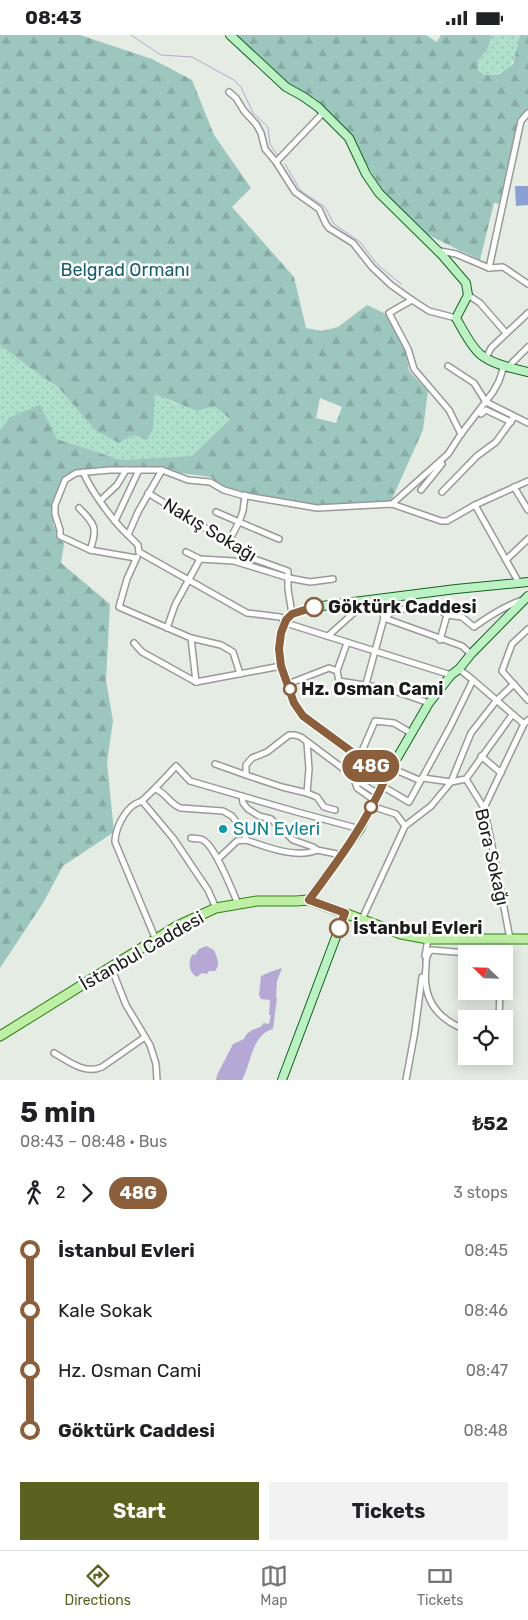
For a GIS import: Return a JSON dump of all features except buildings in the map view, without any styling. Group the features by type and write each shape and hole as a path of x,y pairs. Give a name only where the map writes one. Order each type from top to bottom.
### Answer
{"main road":[{"path":"230,35 286,87 304,97 324,113 349,138 366,174 379,193 466,283 468,295 456,318 474,348 486,358 506,367 528,371"},
{"path":"386,777 303,716 294,703 281,666 279,649 281,633 286,620 292,614 314,607 528,582"},
{"path":"309,900 360,829 386,777 429,703 451,675 459,669 471,654 527,597"},
{"name":"İstanbul Caddesi","path":"0,1036 177,926 216,908 257,901 309,900 401,934 428,939 528,939"},
{"path":"282,1080 345,913"}],"street":[{"path":"229,92 256,124 261,133 265,149 276,161 296,192 319,209 330,228 353,243 372,267 412,301 429,311 456,318"},
{"path":"276,161 324,113"},
{"path":"489,268 521,121 528,113"},
{"path":"437,251 456,254 489,268 503,267 528,284"},
{"path":"468,295 480,303 506,333"},
{"path":"412,301 389,313 408,349 414,369 450,410 461,434"},
{"path":"486,358 491,348 528,313"},
{"path":"392,503 448,454 486,402 506,367 528,347"},
{"path":"448,366 474,383 486,402 528,423"},
{"path":"421,490 484,410 490,411 511,422"},
{"path":"442,492 477,456 496,442 514,417"},
{"path":"100,500 117,485 126,470"},
{"path":"136,558 90,550 60,536 55,514 56,499 65,480 72,474 126,470 162,470 188,480 210,482 224,490 316,508 392,503 441,521 446,521 475,505 528,481"},
{"path":"115,521 139,470"},
{"path":"128,535 148,493 162,470"},
{"path":"83,472 88,483 115,521 138,545 139,552 127,579 119,607 191,638 220,645 233,652 240,674"},
{"path":"514,487 528,510"},
{"name":"Nakış Sokağı","path":"148,493 246,556 288,571 289,578"},
{"path":"228,543 243,511 246,495"},
{"path":"475,505 519,583"},
{"path":"79,508 92,521 95,535 90,550"},
{"path":"216,512 279,539"},
{"path":"506,560 528,539"},
{"path":"139,552 247,613 280,617 289,624 451,675"},
{"path":"186,552 200,559 234,561 289,578 310,582 333,579"},
{"path":"168,628 175,605 200,559"},
{"path":"289,578 288,589 292,614"},
{"path":"366,684 385,618 391,612 404,609 438,609 447,615 462,617 474,627 503,608 527,597"},
{"path":"379,600 385,618"},
{"path":"328,636 358,609 362,601"},
{"path":"440,639 447,615"},
{"path":"385,618 462,646 471,654"},
{"path":"528,629 512,644 502,671 528,700"},
{"path":"191,638 196,682"},
{"path":"134,643 142,652 196,682 281,666"},
{"path":"347,643 337,671 339,681 389,689 429,703"},
{"path":"288,684 329,669 337,671"},
{"path":"459,669 512,715 526,722 484,807"},
{"path":"382,786 409,802 473,680"},
{"path":"362,919 405,826 431,806 451,782 471,733 496,701 514,684"},
{"path":"391,768 419,780 423,778 451,782 466,779 512,715"},
{"path":"359,758 375,721 394,723 411,733"},
{"path":"246,775 245,769 248,761 267,751 289,735 295,735 353,776 357,788 396,814 405,826"},
{"path":"307,742 309,769 307,793"},
{"path":"481,756 501,773"},
{"path":"215,764 282,787 307,793 317,797 324,807 335,810"},
{"path":"156,940 115,842 117,828 128,811 142,801 176,767 190,781 360,829"},
{"name":"Bora Sokağı","path":"466,779 484,807 510,940"},
{"path":"155,789 174,806 224,811 232,816 245,834 246,840"},
{"path":"242,797 243,803 248,809 259,816 271,819 293,841 317,850 342,855"},
{"path":"142,801 173,838 208,891 216,908"},
{"path":"191,838 201,839 218,859 238,904"},
{"path":"218,859 237,841 246,840 299,853 309,853 317,850"},
{"path":"406,1080 428,939"},
{"path":"444,939 444,950"},
{"path":"458,952 431,950 427,957 424,980 431,1004 442,1017 458,1027"},
{"path":"111,967 126,1005 150,1045 156,1064 156,1080"},
{"path":"54,1053 69,1063 96,1070 145,1037"}],"green space":[{"name":"Belgrad Ormanı","path":"0,35 80,35 152,59 192,80 214,135 251,188 232,207 294,277 306,328 322,331 338,327 367,305 388,315 406,353 409,371 428,391 423,430 391,501 358,507 315,506 251,496 223,488 211,477 180,473 170,469 75,474 64,483 56,505 53,524 64,544 61,563 110,604 106,680 113,721 107,762 114,832 63,866 43,903 0,968 0,430 10,417 40,405 57,439 121,460 192,456 230,419 214,406 197,411 155,394 153,429 147,440 139,436 133,436 119,443 95,430 57,386 0,345","holes":["320,398 342,407 336,423 316,418"]},
{"path":"234,35 426,35 437,42 441,35 492,35 487,50 478,61 478,70 484,75 499,74 513,64 520,35 528,35 528,112 524,115 502,204 494,203 480,260 426,234 384,192 352,141 316,99 282,80"},
{"path":"492,35 520,35 521,38 516,54 506,69 494,74 484,75 478,70 478,61 487,50"},
{"path":"0,345 57,386 95,430 137,435 147,440 155,393 175,403 214,406 230,419 192,456 121,460 57,439 10,417 0,430"}],"shaded area":[{"path":"515,186 528,186 528,205 516,206"},
{"path":"206,946 214,950 218,966 215,971 209,971 207,974 202,973 197,977 192,973 190,960 193,954 195,955 199,949"},
{"path":"282,968 277,981 273,1029 266,1032 256,1043 242,1080 216,1080 233,1044 244,1039 249,1032 262,1026 263,1023 269,1024 271,1015 269,1015 270,1000 261,999 259,995 261,976"}],"waterway":[{"path":"131,35 161,55 192,57 234,80 241,87 253,113 268,127 270,144 278,156"},
{"path":"285,164 301,191 325,207 334,224 360,242 377,264 401,284"}],"bus line":[{"name":"48G","path":"314,607 292,614 286,620 281,633 279,649 281,666 294,703 297,710 303,716 386,777 360,829 309,900 345,913 339,928"}],"place":[{"name":"Göktürk Caddesi","path":"314,607"},
{"name":"Hz. Osman Cami","path":"290,689"},
{"name":"SUN Evleri","path":"223,829"},
{"name":"İstanbul Evleri","path":"339,928"}]}
